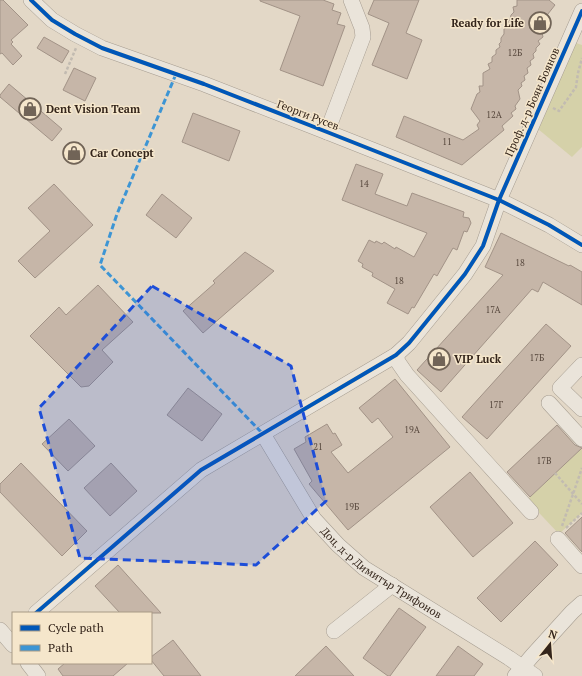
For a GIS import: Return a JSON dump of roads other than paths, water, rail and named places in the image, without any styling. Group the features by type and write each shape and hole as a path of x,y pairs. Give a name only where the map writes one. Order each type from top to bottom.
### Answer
{"street":[{"name":"Георги Русев","path":"31,0 52,20 102,48 204,84 499,200 549,225 582,245"},
{"path":"327,132 363,37 362,28 351,0"},
{"name":"Проф. д-р Боян Боянов","path":"37,612 201,470 396,355 409,343 469,269 483,246 499,200 541,104 577,37 582,11"},
{"path":"396,355 398,362 407,375 531,512"},
{"path":"582,365 560,388 582,409"},
{"path":"549,403 582,439"},
{"name":"Доц. д-р Димитър Трифонов","path":"263,434 314,519 338,545 364,568 392,585 519,671 535,676"},
{"path":"559,537 582,566"},
{"path":"334,631 392,585"},
{"path":"519,671 572,612 582,604"},
{"path":"29,664 38,676"}],"place":[{"name":"Ready for Life","path":"540,23"},
{"name":"Dent Vision Team","path":"30,109"},
{"name":"Car Concept","path":"74,153"},
{"name":"VIP Luck","path":"439,359"}]}
